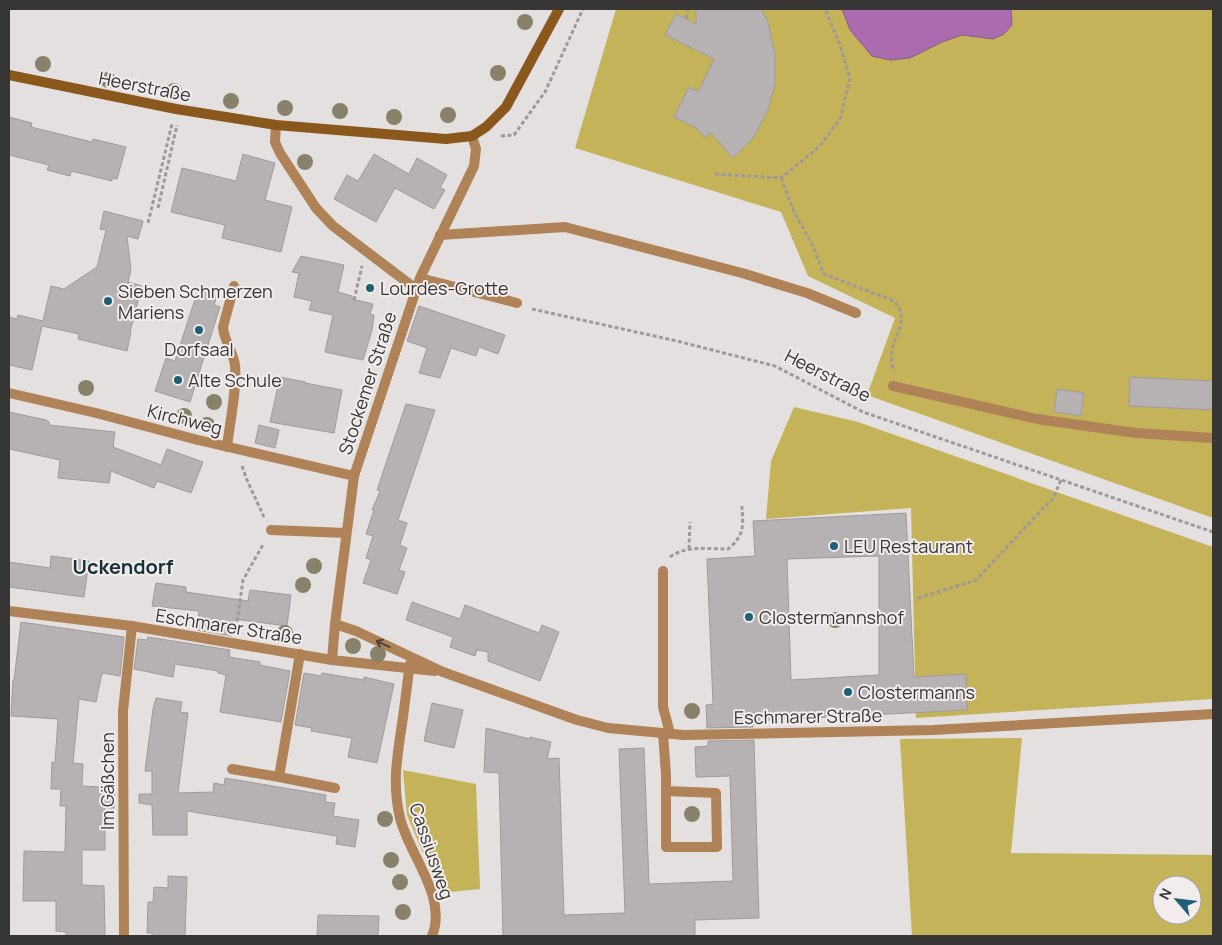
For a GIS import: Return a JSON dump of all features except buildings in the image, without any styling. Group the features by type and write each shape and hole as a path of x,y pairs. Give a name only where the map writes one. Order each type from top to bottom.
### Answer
{"main road":[{"path":"472,136 486,127 506,107 559,9"},
{"name":"Heerstraße","path":"9,75 178,109 276,125 446,139 472,136"}],"street":[{"path":"276,125 275,142 280,154 316,208 333,226 416,289"},
{"name":"Stockemer Straße","path":"332,660 354,476 420,278 474,166 476,149 472,136"},
{"path":"440,235 565,227 742,273 807,293 856,313"},
{"path":"420,278 517,304"},
{"path":"227,447 235,370 233,354 224,334 224,327 234,286"},
{"path":"893,386 1037,418 1136,433 1213,438"},
{"name":"Kirchweg","path":"9,393 96,413 227,447 354,476"},
{"path":"271,530 346,533"},
{"path":"663,571 666,847 717,847 716,793 666,791"},
{"name":"Eschmarer Straße","path":"9,611 132,626 332,660 443,672"},
{"name":"Eschmarer Straße","path":"335,624 356,631 443,672 577,720 608,728 684,735 933,730 1213,714"},
{"name":"Im Gäßchen","path":"124,936 123,711 132,626"},
{"path":"279,777 300,654"},
{"name":"Cassiusweg","path":"411,657 394,777 400,819 431,890 436,914 432,936"},
{"path":"232,769 335,788"}],"path":[{"path":"472,136 514,135 546,92 583,9"},
{"path":"686,19 688,9"},
{"path":"715,174 781,178 820,147 840,119 850,78 839,42 824,9"},
{"path":"158,208 178,109"},
{"path":"148,223 178,109"},
{"path":"781,178 795,214 811,242 824,274 894,301 900,308 902,319 892,352 893,386"},
{"path":"354,300 365,251"},
{"name":"Heerstraße","path":"517,304 526,308 677,341 775,366 863,412 1213,532"},
{"path":"234,644 243,580 271,530 244,474 242,466 244,450"},
{"path":"918,598 976,580 1054,498 1061,480"},
{"path":"663,571 670,557 678,551 689,549 728,549 743,530 742,506"},
{"path":"689,549 690,522"}],"shaded area":[{"path":"616,9 1213,9 1213,518 867,395 895,318 808,276 781,212 575,148"},
{"path":"842,9 1011,9 1012,25 1004,34 993,39 962,35 942,42 910,58 890,60 872,56 850,30"},
{"path":"794,407 858,422 1213,547 1213,699 916,718 911,508 766,519 771,461"},
{"path":"1022,738 1011,853 1213,855 1213,936 912,936 900,739"},
{"path":"403,770 476,784 480,889 440,893 407,815"}],"place":[{"name":"Lourdes-Grotte","path":"370,288"},
{"name":"Sieben Schmerzen Mariens","path":"108,301"},
{"name":"Dorfsaal","path":"199,330"},
{"name":"Alte Schule","path":"178,380"},
{"name":"LEU Restaurant","path":"834,546"},
{"name":"Clostermannshof","path":"749,617"},
{"name":"Clostermanns","path":"848,692"}],"district":[{"name":"Uckendorf","path":"123,566"}]}
